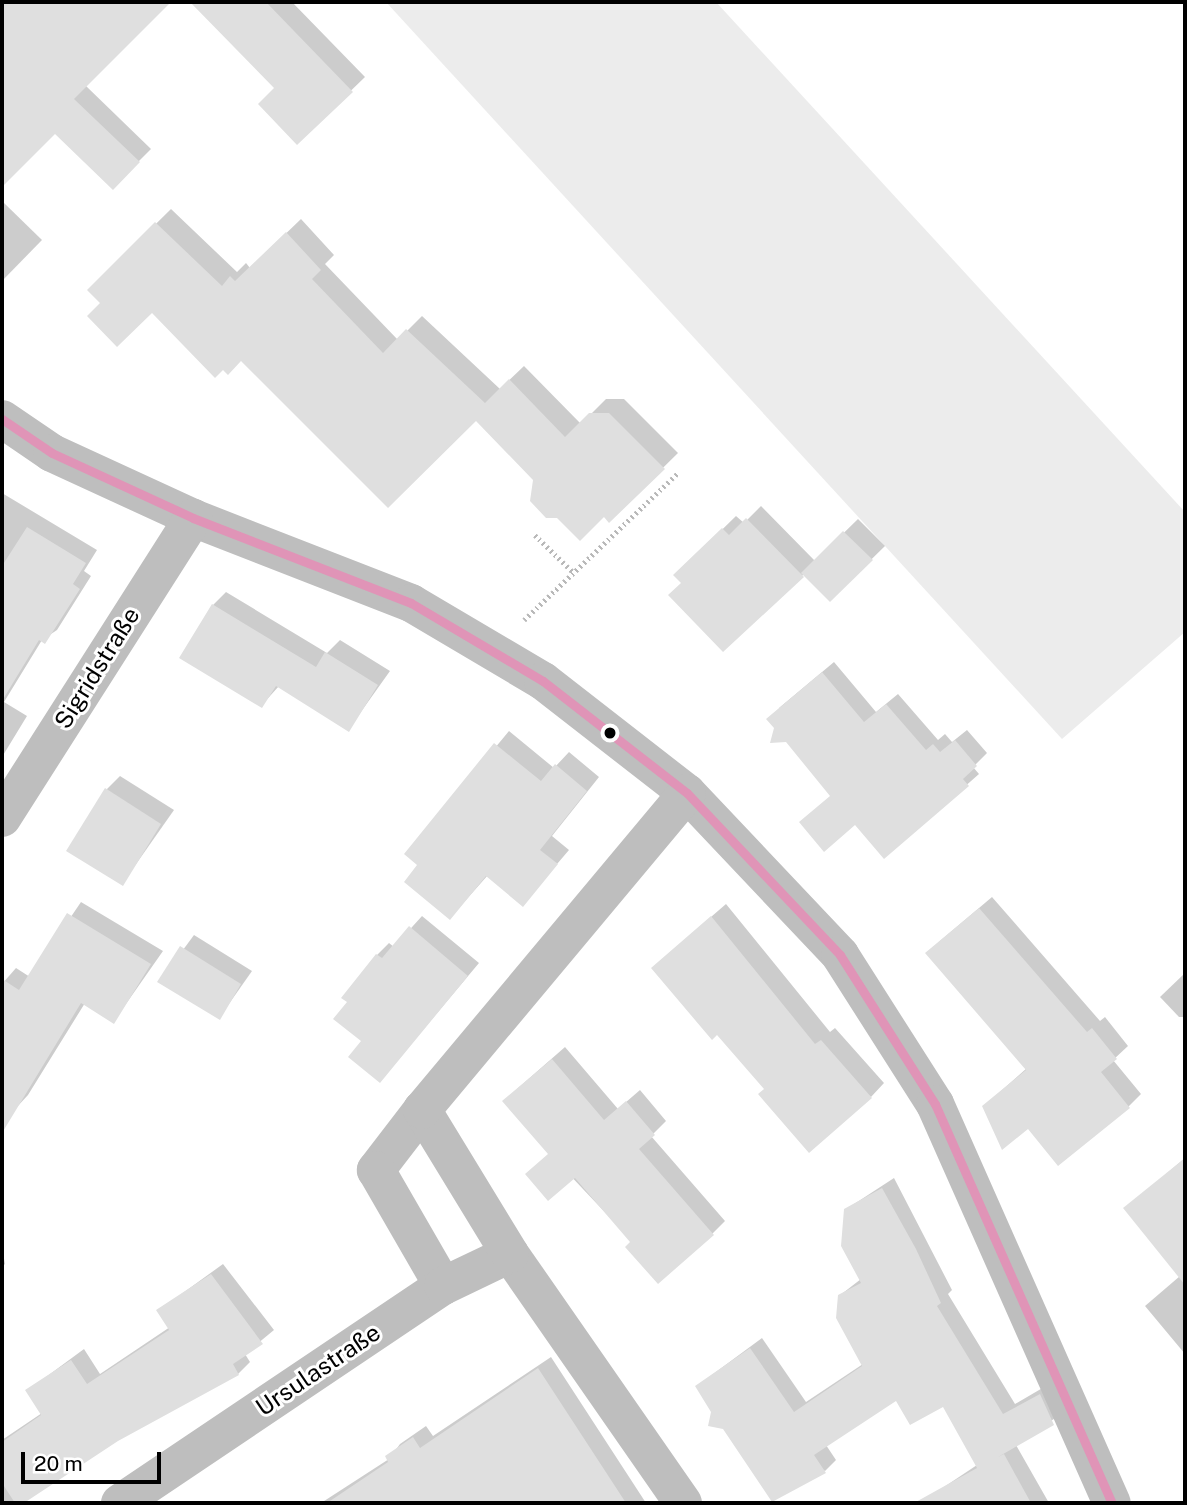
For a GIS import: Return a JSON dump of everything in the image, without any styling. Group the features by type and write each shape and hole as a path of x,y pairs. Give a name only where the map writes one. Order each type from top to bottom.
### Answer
{"street":[{"path":"2,419 51,453 192,518 411,603 543,681 687,793 840,955 936,1104 1112,1503"},
{"name":"Sigridstraße","path":"2,818 192,518"},
{"path":"443,1286 376,1170 422,1110 687,793"},
{"path":"422,1110 510,1254 683,1503"},
{"name":"Ursulastraße","path":"122,1503 443,1286 510,1254"}],"path":[{"path":"500,656 519,626 678,473"},
{"path":"535,535 573,572"}],"shaded area":[{"path":"386,2 716,2 1185,512 1185,632 1062,739"}],"building":[{"path":"2,2 171,2 74,99 140,162 113,190 55,134 2,187"},
{"path":"190,2 266,2 353,92 297,145 258,104 274,88"},
{"path":"155,222 222,286 230,276 235,281 286,232 321,270 312,279 383,353 406,329 485,403 509,379 565,437 589,413 609,413 665,469 609,523 604,517 580,541 557,518 546,518 530,501 533,480 476,421 388,508 241,361 228,375 223,370 215,378 152,313 117,347 87,316 100,303 87,290"},
{"path":"746,518 804,577 723,652 668,595 681,583 673,575 722,528 729,535"},
{"path":"27,527 86,563 73,584 80,589 45,644 39,640 2,701 2,566"},
{"path":"843,531 873,560 830,602 801,573"},
{"path":"212,604 316,667 325,652 378,685 349,732 276,686 262,708 179,658"},
{"path":"822,672 864,722 886,704 926,750 933,744 940,752 955,740 977,766 963,779 969,786 884,859 855,825 824,852 799,822 830,796 786,742 770,743 774,728 766,719"},
{"path":"494,743 541,781 555,764 587,791 540,850 558,864 523,907 486,876 450,920 404,882 417,865 404,854"},
{"path":"105,788 161,824 123,886 66,851"},
{"path":"979,908 1087,1032 1092,1028 1117,1059 1101,1072 1130,1108 1058,1166 1028,1129 1002,1150 982,1106 1026,1070 925,953"},
{"path":"67,913 151,964 114,1024 81,1003 2,1133 2,979 19,990"},
{"path":"711,916 815,1044 821,1040 872,1098 809,1153 758,1094 764,1089 717,1035 712,1040 651,968"},
{"path":"409,926 468,976 380,1083 348,1057 361,1041 333,1019 347,1002 341,998 376,954 382,958"},
{"path":"180,946 241,984 220,1020 157,982"},
{"path":"552,1059 604,1120 626,1101 655,1135 639,1149 714,1235 658,1284 625,1247 630,1242 575,1178 548,1201 525,1174 548,1154 502,1101"},
{"path":"1185,1158 1185,1285 1123,1208"},
{"path":"882,1188 916,1249 941,1303 937,1306 1003,1414 1040,1394 1054,1425 998,1457 1004,1454 1031,1503 914,1503 977,1468 943,1407 910,1425 896,1401 814,1455 826,1473 772,1502 723,1429 708,1426 711,1412 695,1386 750,1348 794,1412 862,1366 836,1318 838,1295 861,1283 841,1246 844,1209"},
{"path":"211,1274 263,1344 233,1364 239,1375 118,1441 24,1503 15,1503 2,1483 2,1442 41,1415 25,1390 71,1360 87,1384 169,1330 156,1310"},
{"path":"538,1368 626,1503 327,1503 388,1462 385,1456 413,1437 420,1448"}],"transit line":[{"path":"2,419 52,453 193,518 411,603 543,681 687,793 840,955 935,1104 1112,1503"}]}
